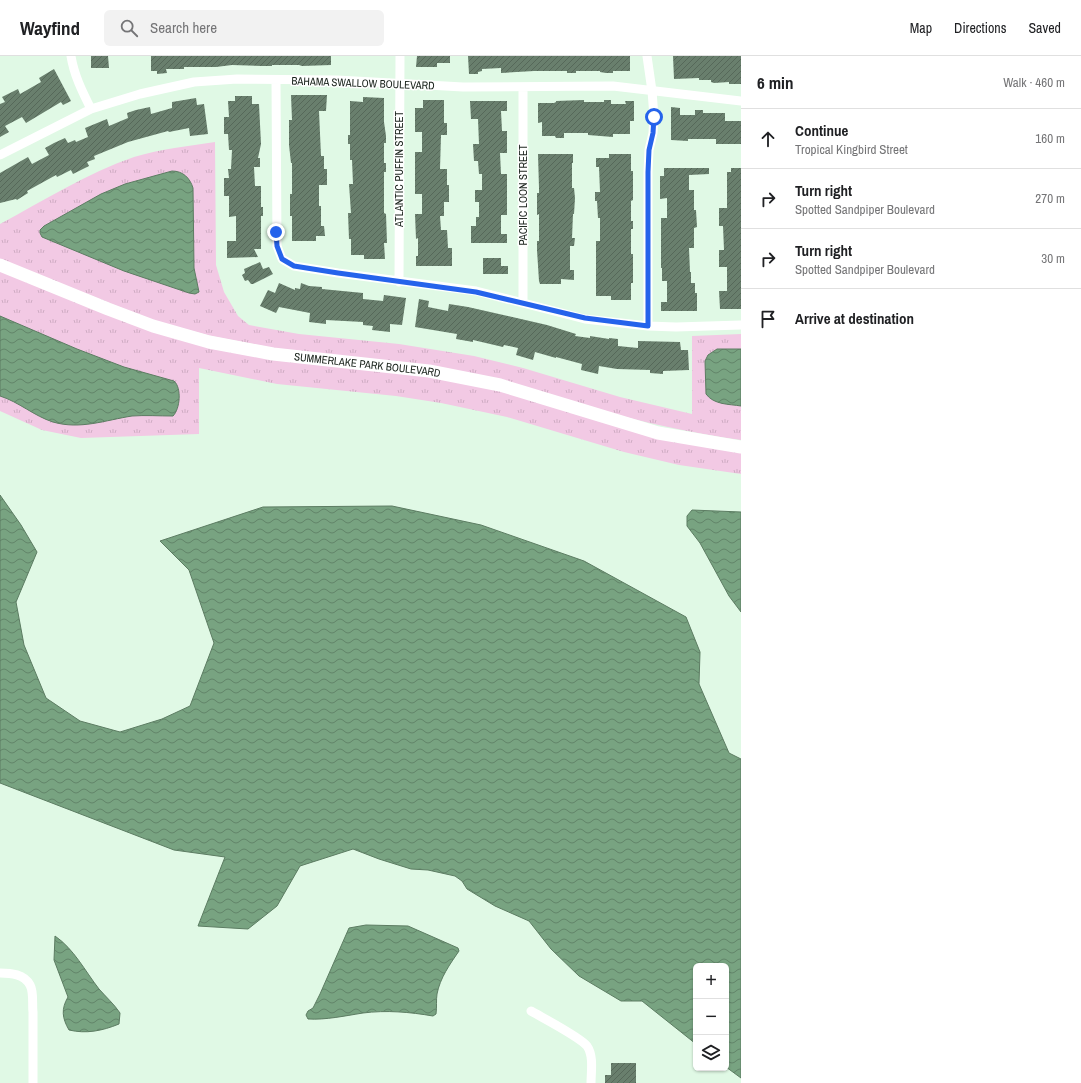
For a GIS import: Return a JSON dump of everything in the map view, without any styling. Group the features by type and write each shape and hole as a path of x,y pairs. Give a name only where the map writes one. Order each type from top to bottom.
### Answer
{"main road":[{"name":"SUMMERLAKE PARK BOULEVARD","path":"0,265 147,323 209,342 273,354 429,371 500,385 658,433 741,447"}],"street":[{"path":"71,56 80,87 91,109"},
{"name":"ATLANTIC PUFFIN STREET","path":"399,282 400,56"},
{"path":"647,56 652,91 654,122 649,150 648,172 648,326"},
{"name":"BAHAMA SWALLOW BOULEVARD","path":"0,155 91,109 140,94 194,82 237,80 337,80 463,87 613,86 741,101"},
{"path":"276,80 277,246 282,259 294,266 399,282 436,285 476,292 585,318 648,326 676,327 741,325"},
{"name":"PACIFIC LOON STREET","path":"523,87 523,303"},
{"path":"0,973 17,974 25,979 30,985 32,994 33,1023 33,1083"},
{"path":"531,1011 580,1040 587,1046 591,1057 591,1083"}],"green space":[{"path":"215,142 216,265 224,292 238,316 249,325 299,334 399,344 474,356 523,368 620,397 692,414 692,336 741,334 741,440 667,427 594,409 211,336 155,321 0,260 0,224 49,197 99,171 134,157 164,150"},
{"path":"0,265 209,342 429,371 658,433 741,447 741,474 679,465 624,452 507,417 441,403 396,396 277,384 199,368 199,434 81,438 42,430 0,411"}],"water":[{"path":"172,171 180,172 186,176 193,188 194,268 199,292 195,294 124,271 42,237 40,233 40,230 44,226 101,194 125,184"},
{"path":"0,316 77,349 124,367 174,381 177,384 179,393 179,404 175,413 173,416 132,416 93,424 73,425 53,422 0,396"},
{"path":"717,349 741,349 741,406 717,402 709,398 706,394 705,361 708,355"},
{"path":"0,495 21,525 37,552 16,602 24,645 46,698 80,721 120,732 162,719 190,706 214,643 189,570 160,541 263,507 392,506 481,525 584,561 686,617 700,652 699,684 729,753 741,759 741,1078 729,1069 729,963 693,963 693,1042 642,1001 621,1001 579,976 551,949 529,921 495,906 467,889 462,881 455,876 428,870 411,869 353,849 300,866 277,906 248,929 198,926 225,857 174,850 0,783"},
{"path":"692,510 741,512 741,612 729,596 700,543 687,526 687,516"},
{"path":"366,925 408,926 458,948 459,951 446,971 438,988 436,1014 433,1016 380,1012 308,1019 306,1015 308,1011 313,1008 320,994 349,928"},
{"path":"55,936 74,954 99,989 118,1010 120,1013 119,1024 94,1031 82,1032 69,1030 63,1014 64,1006 68,997 54,960"}],"building":[{"path":"91,56 108,56 109,68 91,68"},
{"path":"151,56 331,56 331,65 232,65 216,67 184,67 184,69 166,69 167,73 157,74 157,71 151,71"},
{"path":"417,56 450,56 450,63 437,63 437,67 416,67"},
{"path":"468,56 630,56 630,71 613,71 613,73 600,71 576,71 576,73 567,73 567,71 534,71 501,73 501,68 482,69 482,71 478,72 478,74 469,74"},
{"path":"673,56 741,56 741,84 729,84 729,82 714,83 711,82 711,80 699,80 699,78 674,79"},
{"path":"54,69 71,101 63,105 61,102 26,123 22,117 5,126 9,132 0,137 0,104 5,102 2,97 18,89 20,94 41,82 39,78"},
{"path":"291,95 327,95 326,111 319,111 321,156 324,156 324,169 327,169 327,185 319,185 321,226 324,226 325,236 316,236 316,241 292,241 290,194 292,194 292,163 289,145 289,120 292,120"},
{"path":"235,96 252,96 252,104 259,104 261,144 258,158 260,158 260,167 254,167 255,186 261,186 261,207 263,207 263,216 261,216 261,249 254,249 258,257 227,258 227,241 236,241 236,216 229,217 229,196 224,196 224,178 229,178 228,169 231,169 232,150 229,150 228,134 224,134 224,117 229,117 228,101 235,101"},
{"path":"363,97 384,98 386,143 384,143 384,163 386,163 386,172 384,172 384,213 386,214 387,243 384,243 385,259 364,259 364,255 351,255 348,213 351,213 349,184 353,184 350,144 348,144 348,135 350,135 350,101 363,102"},
{"path":"196,98 197,105 204,104 208,134 190,136 189,128 168,131 128,142 94,156 95,159 87,162 89,166 73,174 71,170 57,177 56,175 27,191 28,193 17,200 0,203 0,173 28,157 32,164 49,155 45,148 54,143 65,138 68,143 75,140 76,142 88,137 85,128 107,119 109,126 128,118 127,113 136,110 150,107 151,114 172,108 172,102"},
{"path":"423,100 444,100 444,123 447,123 447,135 441,135 440,169 447,169 449,202 444,202 444,216 440,216 441,230 447,230 448,248 452,248 452,266 416,266 416,256 418,256 418,238 416,239 415,214 422,214 422,194 415,194 415,152 422,152 422,132 415,132 415,108 423,108"},
{"path":"584,100 584,102 604,102 604,100 611,100 611,104 626,104 625,101 634,101 634,121 630,121 630,134 613,134 613,137 588,135 588,133 564,133 564,138 542,136 542,122 538,123 538,103"},
{"path":"470,101 507,101 507,111 501,111 502,131 507,131 507,153 500,153 501,174 507,174 507,215 501,215 501,234 507,234 507,243 471,243 471,226 476,226 476,217 479,217 479,202 475,202 475,190 482,190 482,174 479,174 478,161 474,161 473,144 479,144 478,119 471,119"},
{"path":"671,107 680,108 680,115 695,115 695,110 703,110 703,113 725,113 725,121 741,121 741,144 716,144 716,139 688,139 688,141 671,140"},
{"path":"538,154 573,154 572,188 574,188 575,198 572,238 575,238 574,246 570,246 570,270 574,270 574,280 561,279 561,284 540,284 539,281 537,250 537,241 539,241 539,214 537,215 537,193 539,193"},
{"path":"609,154 631,154 631,171 633,171 631,221 633,221 633,229 631,229 631,254 633,254 633,283 631,283 631,300 611,300 611,296 596,296 596,241 600,241 600,218 598,218 595,192 600,192 599,167 596,167 596,158 609,158"},
{"path":"664,168 709,168 709,174 689,175 689,190 694,190 694,210 696,210 697,227 694,228 694,248 689,248 691,283 695,283 695,293 697,293 697,311 661,311 661,302 667,302 667,281 662,281 661,268 661,218 667,218 667,198 660,199 660,176 664,176"},
{"path":"731,168 741,168 741,309 720,309 719,291 727,291 727,267 719,267 719,250 724,250 723,226 719,226 719,208 727,208 727,172 731,172"},
{"path":"483,258 501,258 501,266 508,266 508,274 483,274"},
{"path":"260,262 263,269 269,267 273,274 253,284 251,284 248,280 245,281 242,275 245,273 244,269"},
{"path":"279,283 295,290 295,288 300,289 301,283 309,286 322,287 322,289 363,293 363,299 383,301 384,295 406,298 402,325 390,324 390,332 372,330 373,326 363,325 363,322 326,320 326,324 309,322 310,313 279,307 276,313 260,306 268,290 275,293"},
{"path":"419,299 429,301 428,307 448,311 449,304 468,307 547,325 576,334 575,336 618,339 618,346 638,348 638,341 680,342 681,350 688,350 689,370 663,371 663,374 650,373 650,370 617,369 599,366 598,374 581,370 582,364 535,352 533,360 516,355 518,348 504,345 503,347 473,340 473,342 456,339 457,334 415,327"},
{"path":"611,1063 636,1063 636,1083 605,1083 605,1075 611,1075"}],"route":[{"path":"276,232 277,246 282,259 294,266 399,282 436,285 476,292 585,318 620,324 648,326 648,172 649,150 653,133 654,117"}]}
